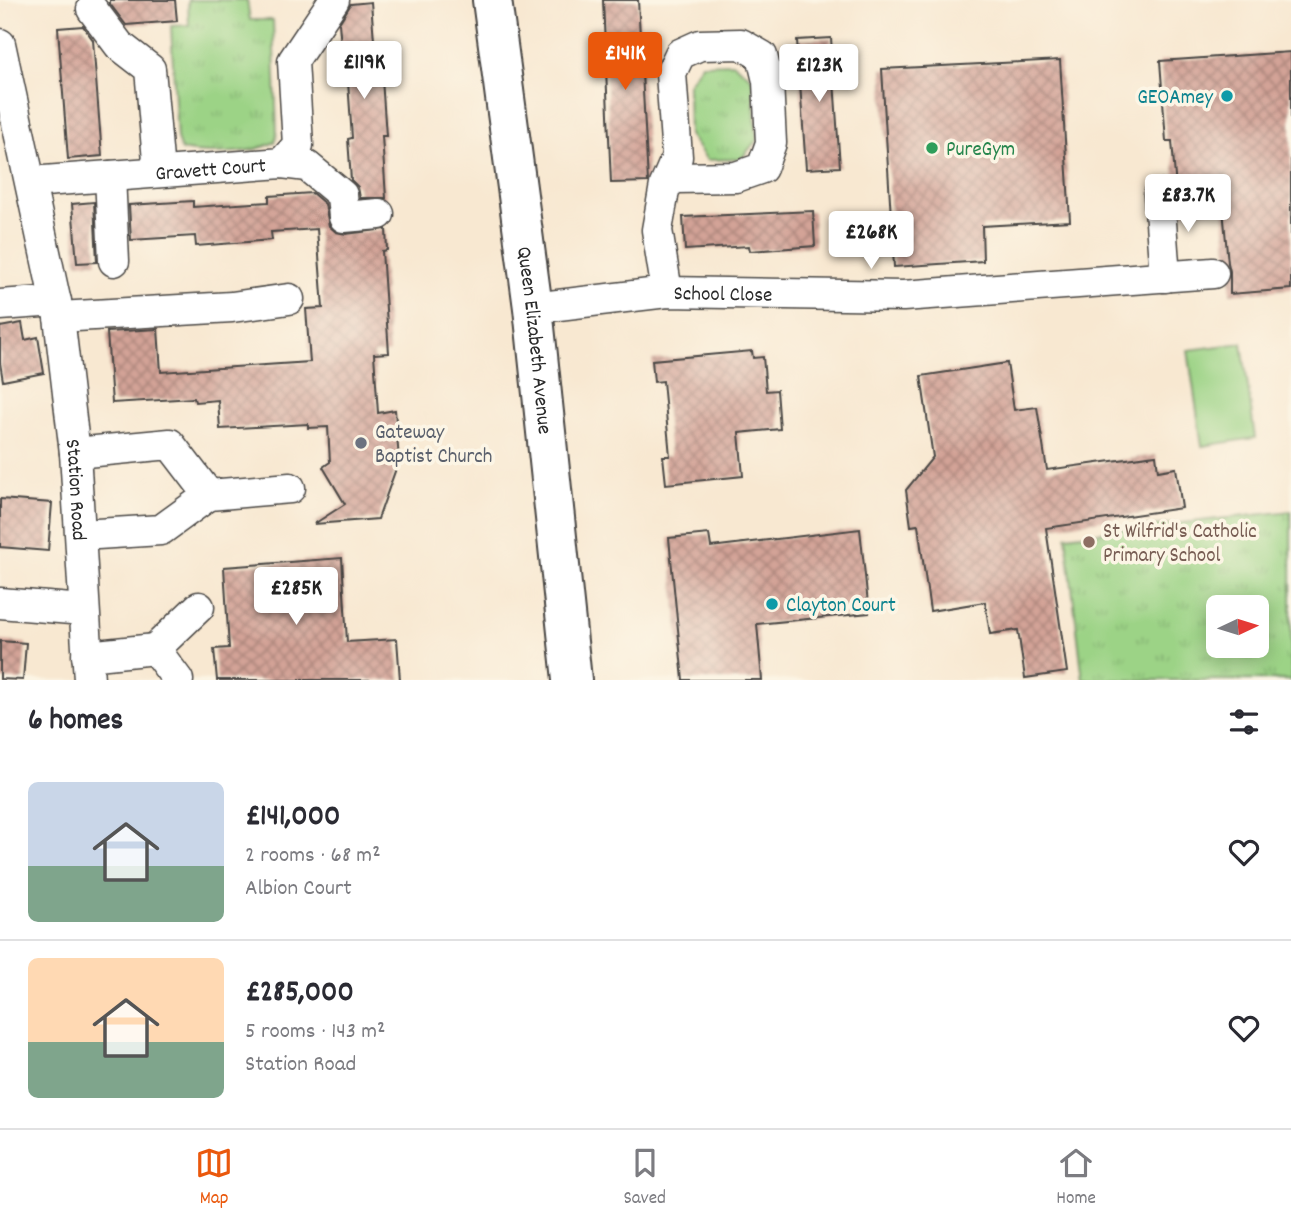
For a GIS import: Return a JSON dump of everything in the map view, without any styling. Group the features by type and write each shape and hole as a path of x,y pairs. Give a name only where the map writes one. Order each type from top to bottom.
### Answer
{"main road":[{"name":"Queen Elizabeth Avenue","path":"492,0 533,308 572,680"}],"street":[{"name":"Gravett Court","path":"31,182 282,163 298,145 293,61 334,0"},
{"path":"92,9 118,46 150,69 159,172"},
{"name":"Station Road","path":"0,44 11,143 31,182 57,309 75,453 88,668"},
{"path":"665,185 676,178 736,177 762,168 771,143 768,81 762,56 741,44 700,45 680,54 671,73 677,158 665,185 657,230 667,292"},
{"path":"282,163 307,166 342,195 344,217 379,214"},
{"path":"110,176 114,261"},
{"path":"1159,195 1165,277"},
{"name":"School Close","path":"533,308 667,292 904,296 1213,274"},
{"path":"0,305 57,309 232,307 289,299"},
{"path":"75,453 170,444 209,495"},
{"path":"80,535 161,530 209,495 290,488"},
{"path":"0,603 83,610"},
{"path":"88,668 155,649 200,607"},
{"path":"155,649 178,680"}],"green space":[{"path":"188,0 247,0 250,20 273,20 277,134 275,142 255,149 229,152 181,150 177,139 171,26 189,25"},
{"path":"733,63 752,78 757,140 741,159 707,160 689,135 688,84 702,64"},
{"path":"1242,343 1255,438 1202,446 1188,350"},
{"path":"1291,511 1291,680 1083,680 1066,536"}],"building":[{"path":"110,0 175,0 177,21 126,25 110,4"},
{"path":"603,0 638,0 648,182 611,183"},
{"path":"371,2 376,66 381,65 386,136 382,136 386,198 360,198 358,187 351,180 348,139 352,138 347,68 343,68 339,23 351,4"},
{"path":"83,26 93,40 102,156 68,159 58,28"},
{"path":"831,38 840,167 806,169 797,40"},
{"path":"1291,52 1291,289 1230,294 1223,209 1178,213 1172,141 1166,141 1160,61"},
{"path":"1060,60 1070,221 982,226 983,261 894,267 882,69"},
{"path":"312,193 325,204 329,226 336,232 346,234 386,229 387,250 382,251 389,353 374,354 378,413 395,410 399,460 378,519 314,524 345,504 323,467 330,462 328,427 308,428 308,424 220,429 218,400 195,402 194,398 112,403 107,332 158,329 161,372 310,362 306,309 323,308 317,229 271,232 272,240 196,246 195,236 131,240 129,205 193,201 193,207 269,202 269,196"},
{"path":"94,202 97,262 77,263 72,204"},
{"path":"813,211 815,246 750,251 749,246 685,250 683,217"},
{"path":"22,323 25,340 38,337 44,373 3,381 0,327"},
{"path":"752,351 753,358 763,357 766,391 777,390 780,429 739,433 743,476 666,484 663,456 670,456 663,381 654,382 652,360"},
{"path":"1007,363 1014,410 1037,407 1047,470 1156,455 1158,471 1176,468 1182,508 1046,528 1067,672 1025,678 1018,630 990,634 985,602 930,611 918,525 911,526 906,490 933,457 921,376"},
{"path":"0,499 52,503 48,551 0,547"},
{"name":"Clayton Court","path":"860,529 869,613 757,624 762,680 683,680 669,538 709,534 711,547"},
{"path":"342,558 347,642 397,639 400,680 217,680 214,649 229,648 224,567"},
{"path":"0,641 26,643 23,680 0,679"}],"place":[{"name":"GEOAmey","path":"1227,96"},
{"name":"PureGym","path":"932,148"},
{"name":"Gateway Baptist Church","path":"361,443"},
{"name":"St Wilfrid's Catholic Primary School","path":"1089,542"},
{"name":"Clayton Court","path":"772,604"}]}
